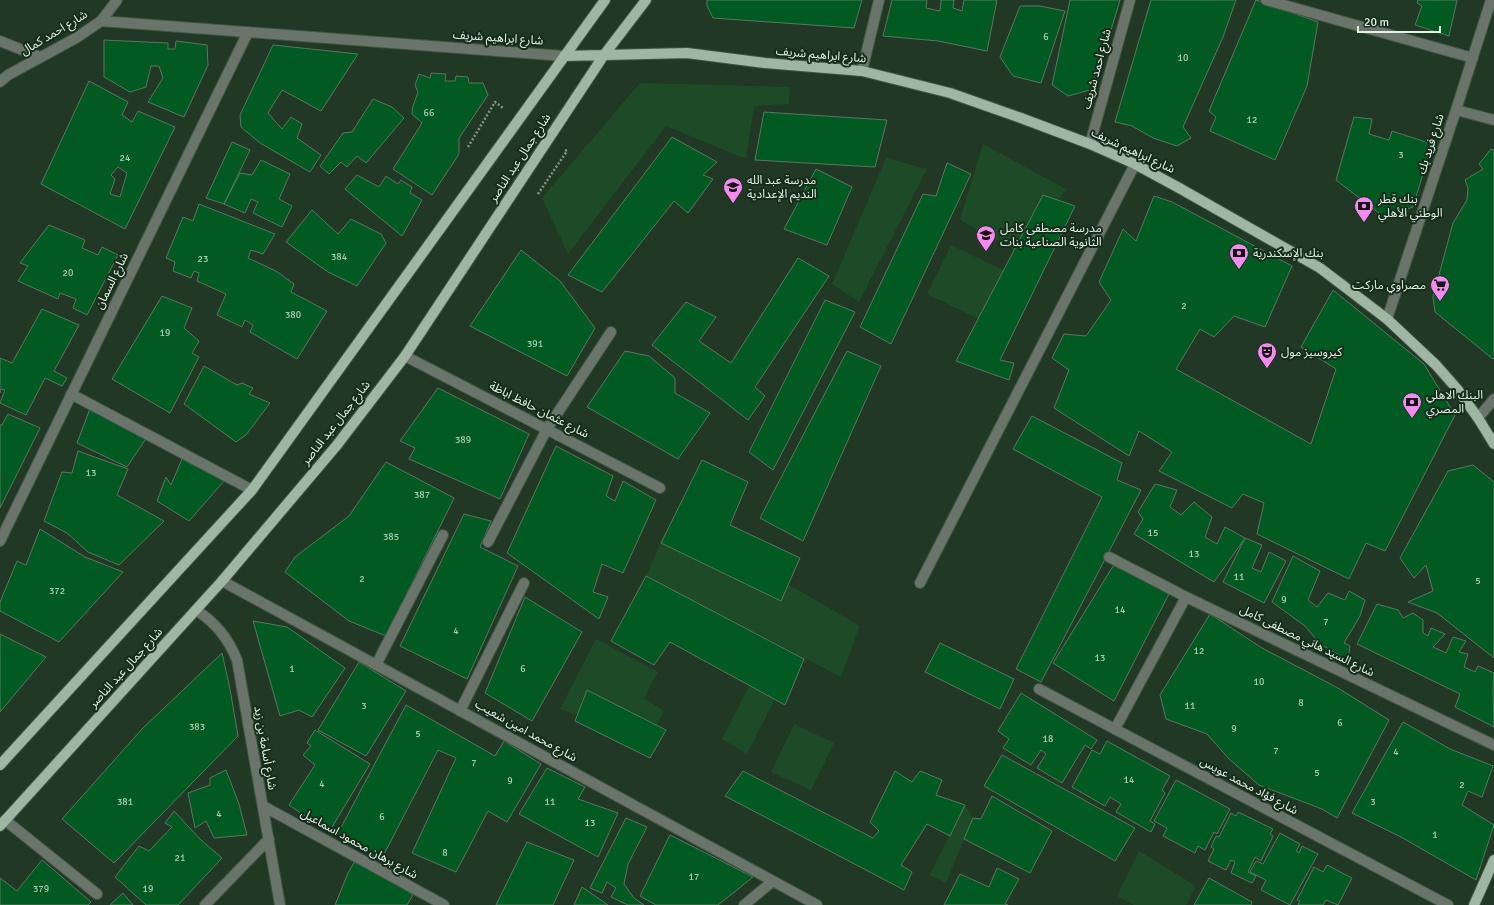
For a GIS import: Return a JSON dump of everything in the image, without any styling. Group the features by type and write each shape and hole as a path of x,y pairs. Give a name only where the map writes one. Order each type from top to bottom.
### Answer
{"main road":[{"name":"شارع جمال عبد الناصر","path":"0,764 252,490 605,0"},
{"name":"شارع جمال عبد الناصر","path":"3,823 222,582 337,445 405,356 604,55 646,0"},
{"name":"شارع ابراهيم شريف","path":"564,56 687,53 765,63 862,71 950,93 1090,144 1181,188 1320,268 1387,319 1436,365 1458,390 1494,444"},
{"path":"1474,905 1494,860"}],"street":[{"name":"شارع احمد كمال","path":"0,82 8,75 76,38 101,20 117,0"},
{"path":"862,71 878,0"},
{"name":"شارع احمد شريف","path":"1090,144 1130,0"},
{"path":"1266,0 1473,58"},
{"name":"شارع فريد بك","path":"1387,319 1491,0"},
{"name":"شارع ابراهيم شريف","path":"101,20 564,56"},
{"name":"شارع السمان","path":"0,541 248,32"},
{"path":"0,41 40,57"},
{"path":"1456,110 1494,120"},
{"path":"920,583 1134,164"},
{"path":"488,542 547,429 611,332"},
{"name":"شارع عثمان حافظ اباظة","path":"405,356 660,488"},
{"path":"71,394 252,490"},
{"path":"1478,418 1494,399"},
{"path":"376,665 443,535"},
{"name":"شارع السيد هاني مصطفى كامل","path":"1110,557 1186,597 1494,745"},
{"name":"شارع محمد امين شعيب","path":"222,582 773,881 810,904"},
{"path":"460,711 524,583"},
{"path":"1115,730 1186,597"},
{"name":"شارع أسامة بن زيد","path":"196,610 207,617 225,636 232,648 236,660 280,905"},
{"name":"شارع فؤاد محمد عويس","path":"1039,689 1448,905"},
{"name":"شارع برهان محمود اسماعيل","path":"263,806 444,905"},
{"path":"3,823 97,894"},
{"path":"206,905 269,839"},
{"path":"744,905 773,881"}],"path":[{"path":"468,147 495,102"},
{"path":"538,194 567,151"}],"green space":[{"path":"640,83 790,87 789,104 754,106 746,159 666,126 568,254 542,198"},
{"path":"983,144 1066,189 1023,255 960,220"},
{"path":"886,158 927,169 859,302 832,284"},
{"path":"951,245 1011,274 985,322 927,294"},
{"path":"661,543 781,601 788,584 860,626 841,677 646,576"},
{"path":"596,639 658,672 644,698 664,711 657,725 587,690 577,715 560,709"},
{"path":"749,686 775,699 747,754 722,739"},
{"path":"794,724 834,743 811,790 771,772"},
{"path":"965,805 973,818 946,883 930,875"},
{"path":"1139,851 1196,886 1186,905 1134,905 1117,896"}],"building":[{"path":"707,0 862,0 854,28 713,18 707,6"},
{"path":"892,0 927,0 926,8 940,11 941,0 954,0 953,8 962,11 964,0 997,0 987,51 938,41 883,36"},
{"path":"1070,0 1120,0 1099,70 1090,90 1068,96 1052,85"},
{"path":"1151,0 1236,0 1223,37 1183,127 1191,138 1177,146 1153,138 1132,126 1115,122"},
{"path":"1256,0 1318,22 1307,86 1275,160 1210,131 1216,117 1209,111"},
{"path":"1418,0 1457,0 1449,36 1415,25 1422,6 1417,3"},
{"path":"1020,6 1040,6 1065,11 1041,83 1013,76 1000,57"},
{"path":"104,40 168,43 168,49 175,49 176,41 207,45 208,65 184,117 148,102 163,78 159,66 151,66 146,87 130,92 104,77"},
{"path":"273,45 358,54 321,111 282,90 268,113 282,129 291,117 302,124 297,138 321,155 310,172 260,143 241,127 240,115"},
{"path":"431,73 446,74 445,81 455,81 456,76 468,77 469,83 483,83 488,95 459,138 459,154 432,195 393,169 422,123 412,114 418,92 415,85 419,74 430,78"},
{"path":"89,81 128,102 122,115 132,122 138,111 175,127 125,229 41,184","holes":["118,167 127,173 120,197 110,194 115,179 111,175"]},
{"path":"373,99 392,107 404,118 366,163 357,156 347,167 341,162 329,174 320,166 343,133 352,132"},
{"path":"764,112 887,120 875,167 755,160"},
{"path":"1354,117 1372,119 1369,134 1389,140 1392,131 1432,144 1413,207 1384,217 1336,180"},
{"path":"672,137 717,162 703,175 713,179 688,213 674,201 602,292 568,275"},
{"path":"232,142 250,150 224,204 206,198"},
{"path":"1491,149 1494,150 1493,359 1435,312 1433,297 1453,223 1467,200 1468,188 1465,180 1483,169 1479,164"},
{"path":"261,160 290,174 279,199 292,206 282,227 253,213 258,202 251,199 245,213 224,204 240,173 252,175"},
{"path":"947,163 971,174 891,344 860,327 923,194 936,196"},
{"path":"816,169 852,187 827,245 784,229"},
{"path":"357,175 379,187 386,176 398,184 401,180 412,187 410,193 422,200 402,236 345,189"},
{"path":"1043,195 1075,206 1000,360 1014,363 1009,380 956,361"},
{"path":"1154,196 1172,202 1292,266 1265,327 1234,316 1214,337 1200,329 1176,369 1311,444 1336,369 1301,347 1333,290 1424,364 1455,415 1385,551 1366,543 1349,579 1257,534 1264,503 1243,494 1232,508 1159,471 1172,452 1139,431 1129,456 1054,408 1069,370 1052,358 1064,334 1086,336 1111,300 1099,282 1123,229 1136,241"},
{"path":"199,204 275,234 263,254 251,250 248,258 276,271 294,284 291,292 327,311 297,359 250,332 253,325 245,320 242,327 217,315 226,294 197,281 199,273 194,271 191,278 173,271 175,262 166,258 183,217 193,221"},
{"path":"312,210 338,234 351,219 381,234 386,243 357,286 328,272 286,242"},
{"path":"49,225 85,240 82,248 98,255 102,247 118,255 87,315 73,308 76,299 60,293 58,299 18,281 28,266 20,263"},
{"path":"521,250 560,281 595,328 567,376 470,326"},
{"path":"798,258 829,276 755,387 765,396 748,420 652,345 686,302 716,317 699,341 731,363"},
{"path":"162,296 192,308 184,328 199,341 192,353 199,357 170,413 112,379"},
{"path":"825,300 855,312 773,470 749,452"},
{"path":"42,309 79,325 54,371 67,378 62,386 45,378 26,415 0,403 5,390 1,389 0,393 0,358 12,363"},
{"path":"625,351 649,356 675,378 675,393 710,413 678,459 587,407"},
{"path":"847,351 881,366 803,541 760,518"},
{"path":"204,366 237,385 242,383 253,388 249,394 270,403 246,435 236,442 184,404"},
{"path":"438,388 529,434 500,499 409,459 415,448 400,441"},
{"path":"91,406 147,437 127,467 77,443"},
{"path":"8,414 40,428 0,508 0,425 2,425"},
{"path":"1032,416 1122,463 1117,480 1141,490 1041,682 1016,669 1102,497 1013,449"},
{"path":"556,446 613,476 606,496 615,501 623,481 656,500 623,573 602,564 593,592 608,597 599,619 507,553"},
{"path":"78,451 128,469 117,495 164,521 119,565 88,552 67,533 44,521 62,472 72,473"},
{"path":"182,459 224,481 189,521 157,501 166,477 171,485"},
{"path":"702,460 748,482 730,525 800,558 781,601 661,543"},
{"path":"386,462 454,498 386,636 349,621 285,572 295,557 349,516"},
{"path":"1473,465 1494,482 1494,658 1437,613 1408,602 1433,591 1426,565 1414,578 1400,558 1448,471"},
{"path":"1155,484 1177,490 1170,507 1181,515 1194,502 1212,517 1205,537 1217,544 1225,527 1245,538 1214,582 1134,534 1143,519 1138,512"},
{"path":"464,514 491,521 480,547 518,566 467,679 400,646"},
{"path":"40,529 85,557 123,572 59,642 0,611 0,602 17,561 26,565"},
{"path":"1245,538 1262,545 1252,568 1261,572 1269,552 1286,561 1264,603 1223,582"},
{"path":"1293,556 1320,571 1308,600 1317,607 1328,593 1345,600 1349,591 1365,600 1360,616 1344,643 1350,646 1348,660 1320,644 1305,626 1272,602"},
{"path":"1115,563 1170,592 1114,701 1053,663"},
{"path":"646,576 804,659 785,705 670,642 654,665 611,641"},
{"path":"525,597 582,632 532,721 485,693"},
{"path":"1377,604 1398,610 1403,618 1413,613 1423,620 1423,633 1428,636 1431,628 1445,634 1433,647 1446,653 1453,637 1466,641 1459,652 1468,654 1464,667 1475,672 1478,666 1494,673 1494,727 1455,707 1460,694 1357,644"},
{"path":"1210,614 1262,648 1338,688 1389,720 1337,818 1322,809 1259,785 1229,759 1207,734 1166,719 1160,695"},
{"path":"253,621 287,627 345,668 312,717 299,710 280,716"},
{"path":"0,634 46,657 0,712"},
{"path":"940,643 1014,679 1000,709 925,672"},
{"path":"222,653 238,736 114,863 62,819 142,729"},
{"path":"359,662 406,691 366,756 318,730"},
{"path":"587,690 666,730 650,758 575,721"},
{"path":"1021,693 1097,740 1091,749 1085,745 1062,783 1037,768 1046,754 1041,750 1031,765 1003,748 1009,739 998,731"},
{"path":"406,705 495,756 504,741 541,764 507,822 488,811 456,872 412,853 456,758 438,750 381,860 337,835"},
{"path":"1403,722 1450,749 1493,766 1482,797 1468,791 1462,805 1494,825 1476,880 1401,837 1352,813"},
{"path":"315,730 370,764 329,832 289,805 315,765 303,755 311,746 307,743"},
{"path":"1107,741 1170,776 1162,790 1165,793 1150,821 1155,824 1151,832 1116,812 1121,804 1110,797 1105,806 1072,787 1092,750 1100,754"},
{"path":"1002,755 1135,828 1115,861 984,786"},
{"path":"547,768 585,787 578,799 618,813 598,857 519,814"},
{"path":"226,770 239,804 247,835 214,838 206,821 195,828 188,793 210,785 210,778"},
{"path":"743,771 873,838 879,831 870,822 895,771 912,782 920,771 942,780 936,795 965,805 950,836 927,824 901,865 912,872 904,890 725,796"},
{"path":"1176,780 1230,809 1217,834 1214,832 1205,850 1198,846 1195,853 1163,836 1167,828 1154,821"},
{"path":"992,796 1052,831 1030,873 964,839 973,818 981,819"},
{"path":"174,811 201,840 222,858 178,905 146,905 115,877 139,846 149,851 172,827 165,823"},
{"path":"1238,812 1273,829 1270,834 1273,836 1261,861 1255,857 1248,872 1256,876 1252,883 1231,873 1235,862 1231,860 1226,870 1208,861 1214,849 1211,847 1216,836 1219,837 1231,813 1236,816"},
{"path":"626,818 647,827 628,864 624,884 634,898 644,905 628,905 611,897 616,888 607,882 602,893 590,888"},
{"path":"1280,833 1300,844 1296,851 1299,853 1302,846 1318,854 1290,905 1261,890 1266,880 1250,872 1256,861 1263,864"},
{"path":"670,835 753,877 718,905 656,905 640,896"},
{"path":"527,842 574,860 553,905 496,905"},
{"path":"42,860 91,902 88,905 0,905 0,878 17,891"},
{"path":"355,861 372,869 413,895 407,905 335,905 348,873"},
{"path":"1327,865 1352,878 1338,905 1326,900 1323,905 1298,905 1300,901 1297,900 1314,867 1323,872"},
{"path":"997,868 1019,879 1005,904 1008,905 944,905 960,874 989,887"},
{"path":"1209,878 1252,902 1251,905 1194,905"},
{"path":"582,887 608,905 574,905"},
{"path":"123,893 133,905 110,905"}],"place":[{"name":"مدرسة عبد الله النديم الإعدادية","path":"733,204"},
{"name":"بنك قطر الوطني الأهلي","path":"1364,223"},
{"name":"مدرسة مصطفى كامل الثانوية الصناعية بنات","path":"986,252"},
{"name":"بنك الإسكندرية","path":"1239,270"},
{"name":"مصراوي ماركت","path":"1440,302"},
{"name":"كيروسيز مول","path":"1267,369"},
{"name":"البنك الاهلي المصري","path":"1412,419"}]}
